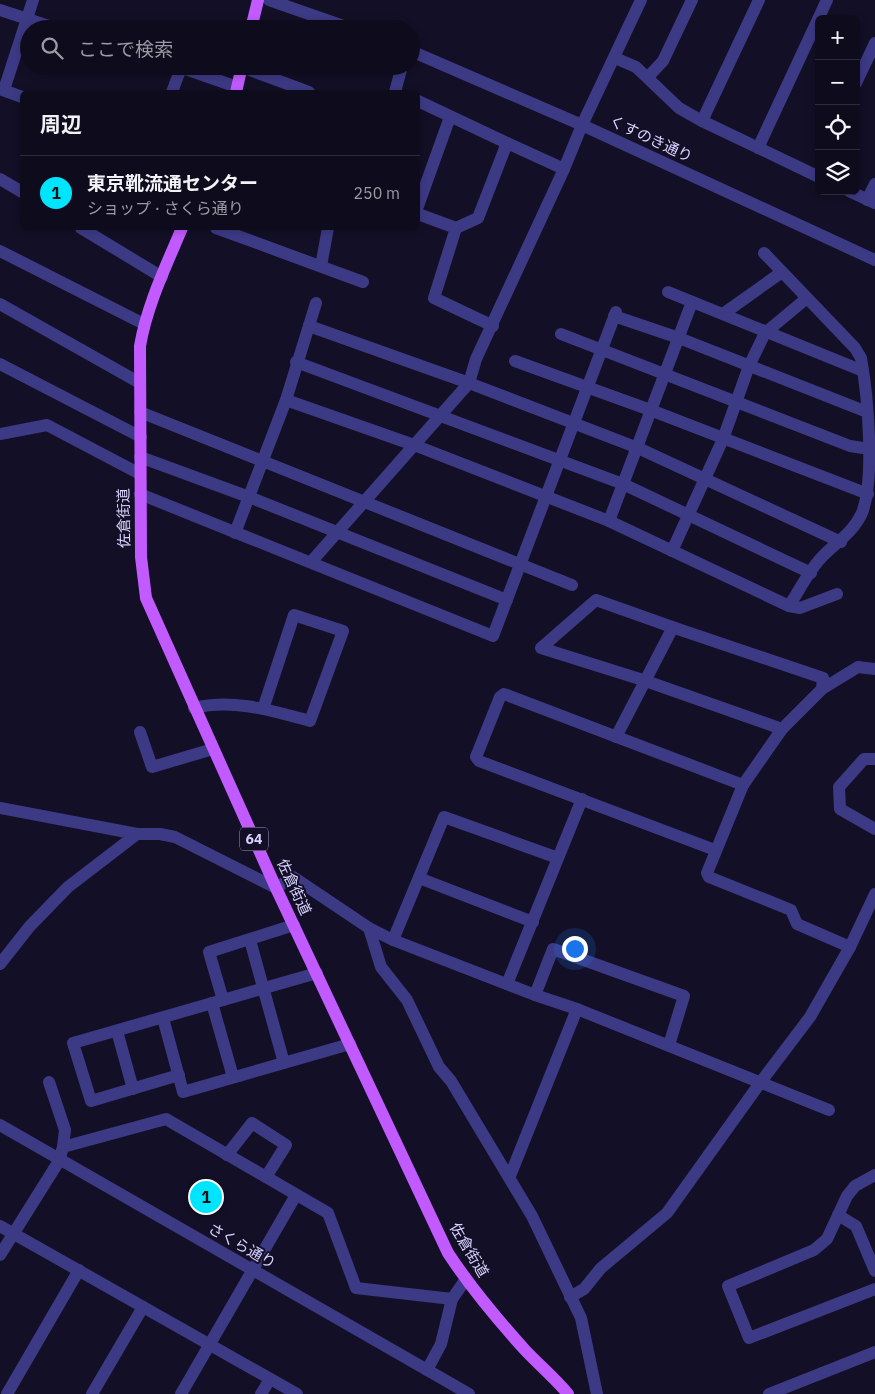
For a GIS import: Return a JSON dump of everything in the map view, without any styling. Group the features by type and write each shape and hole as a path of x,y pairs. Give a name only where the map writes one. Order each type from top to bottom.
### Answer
{"main road":[{"path":"253,20 258,0"},
{"path":"236,90 240,75"},
{"name":"佐倉街道","path":"181,230 144,324 140,346 141,557 146,598 276,888 448,1253 466,1279 526,1351 568,1394"}],"street":[{"path":"26,19 33,0"},
{"path":"270,0 327,20"},
{"path":"311,562 469,383 476,359 493,326 582,125 641,0"},
{"path":"648,77 663,61 692,0"},
{"path":"702,121 759,0"},
{"path":"758,148 827,0"},
{"path":"0,10 29,20"},
{"path":"20,37 2,90 20,96"},
{"path":"860,75 875,43"},
{"name":"くすのき通り","path":"420,55 582,125 875,260"},
{"path":"615,58 636,67 679,108 758,148 815,171"},
{"path":"173,90 177,75"},
{"path":"199,75 236,90"},
{"path":"263,75 304,90"},
{"path":"397,90 400,75"},
{"path":"420,102 564,169"},
{"path":"420,200 450,116"},
{"path":"420,215 456,228 478,218 507,143"},
{"path":"0,179 20,191"},
{"path":"857,195 871,202 875,184"},
{"path":"456,228 434,298 493,326"},
{"path":"84,230 162,276"},
{"path":"222,230 363,282"},
{"path":"321,266 328,230"},
{"path":"764,253 855,348 861,358 873,469 862,514 841,542 821,558 789,606"},
{"path":"1,256 144,324"},
{"path":"723,314 782,272"},
{"path":"668,292 765,333 863,371"},
{"path":"672,551 723,439 749,366 765,333 807,298"},
{"path":"609,522 692,302"},
{"path":"236,533 286,400 296,362 316,303"},
{"path":"0,304 140,383"},
{"path":"140,494 493,636 615,314 867,412"},
{"path":"309,326 469,383 573,425 638,448 841,542"},
{"path":"561,334 850,446 870,450"},
{"path":"516,361 652,410 868,494"},
{"path":"296,362 442,415 622,484 811,572"},
{"path":"0,364 140,437"},
{"path":"286,400 414,446 609,522 789,606 800,608 837,594"},
{"path":"140,412 572,584"},
{"path":"0,434 47,425 140,474"},
{"path":"140,457 250,497 507,600"},
{"path":"782,728 643,680 541,648 596,600 822,678 822,689"},
{"path":"194,708 211,703 263,709 310,722 343,631 294,615 263,709"},
{"path":"616,737 643,680 671,631 675,628"},
{"path":"850,948 797,924 791,910 709,877 707,873 742,785 782,728 822,689 858,667 875,669"},
{"path":"715,850 479,761 476,757 500,697 504,694 742,785"},
{"path":"140,732 152,767 213,749"},
{"path":"875,759 864,760 839,787 840,809 875,829"},
{"path":"507,984 582,799"},
{"path":"0,808 137,834 160,834 175,837 276,888 293,877 370,928 393,940 577,1009 829,1110"},
{"path":"393,940 444,817 558,858"},
{"path":"0,964 30,926 68,887 137,834"},
{"path":"419,878 533,922"},
{"path":"570,1297 584,1289 601,1268 667,1213 810,1017 850,948 875,894"},
{"path":"233,1077 209,952 294,925"},
{"path":"370,928 381,967 407,1000 439,1067 451,1081 510,1176 532,1216 581,1318 597,1394"},
{"path":"250,940 284,1063"},
{"path":"536,995 553,949 684,996 669,1045"},
{"path":"179,1075 91,1100 74,1043 317,973"},
{"path":"510,1176 577,1009"},
{"path":"162,1018 183,1092 350,1044"},
{"path":"117,1031 133,1089"},
{"path":"0,1255 60,1160 65,1130 49,1082"},
{"path":"63,1147 166,1119 328,1213 356,1288 452,1299"},
{"path":"227,1155 252,1123 286,1145 266,1177"},
{"name":"さくら通り","path":"0,1125 469,1394"},
{"path":"875,1175 855,1186 847,1196 827,1240 814,1250 728,1286 749,1338 875,1289"},
{"path":"181,1394 296,1194"},
{"path":"838,1214 856,1226 875,1271"},
{"path":"0,1226 297,1394"},
{"path":"7,1394 79,1270"},
{"path":"427,1370 441,1344 452,1299 466,1279"},
{"path":"92,1394 143,1307"},
{"path":"769,1394 875,1352"},
{"path":"261,1394 270,1379"}],"place":[{"name":"東京靴流通センター","path":"206,1197"}]}
